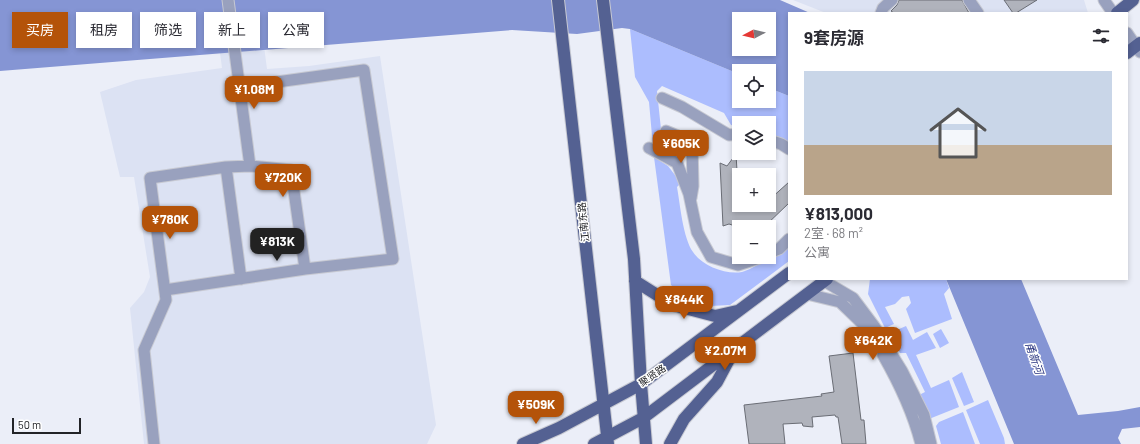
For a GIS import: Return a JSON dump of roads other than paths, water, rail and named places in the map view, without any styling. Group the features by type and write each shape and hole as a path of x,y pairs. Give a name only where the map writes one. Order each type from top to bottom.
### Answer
{"main road":[{"name":"江南东路","path":"558,0 608,440"},
{"path":"603,0 634,259 643,418 646,444"},
{"path":"1118,12 1133,0"},
{"name":"聚贤路","path":"523,444 559,428 603,403 641,384 788,274"},
{"path":"594,444 608,440 643,418 825,280"},
{"path":"635,281 673,305 715,316 742,309"},
{"path":"670,444 684,419 717,382 736,348"}],"street":[{"path":"228,0 250,166"},
{"path":"881,12 883,8 892,0"},
{"path":"969,0 977,12"},
{"path":"1104,0 1112,12"},
{"path":"1128,35 1136,48"},
{"path":"165,290 305,269 393,259 364,70 240,87"},
{"path":"662,98 682,107 729,135 732,135"},
{"path":"666,131 692,142 694,186 691,201"},
{"path":"776,142 788,148"},
{"path":"649,148 677,163 691,201 697,232 711,257 732,263"},
{"path":"154,444 144,350 166,300 150,178 226,167 250,166 291,170 305,269"},
{"path":"226,167 241,279"},
{"path":"776,250 788,240"},
{"path":"825,280 854,298 874,326 902,371 924,415 931,444"},
{"path":"807,294 840,302 868,329 899,382 916,426 921,444"}],"water":[{"path":"0,0 780,0 808,12 788,12 788,96 776,91 776,64 732,64 732,71 630,29 622,28 577,34 512,30 324,45 324,12 268,12 268,48 287,48 0,71"},
{"name":"甬新河","path":"946,280 1021,280 1078,415 1140,407 1140,427 1122,429 1118,438 1121,444 1014,444"}]}
